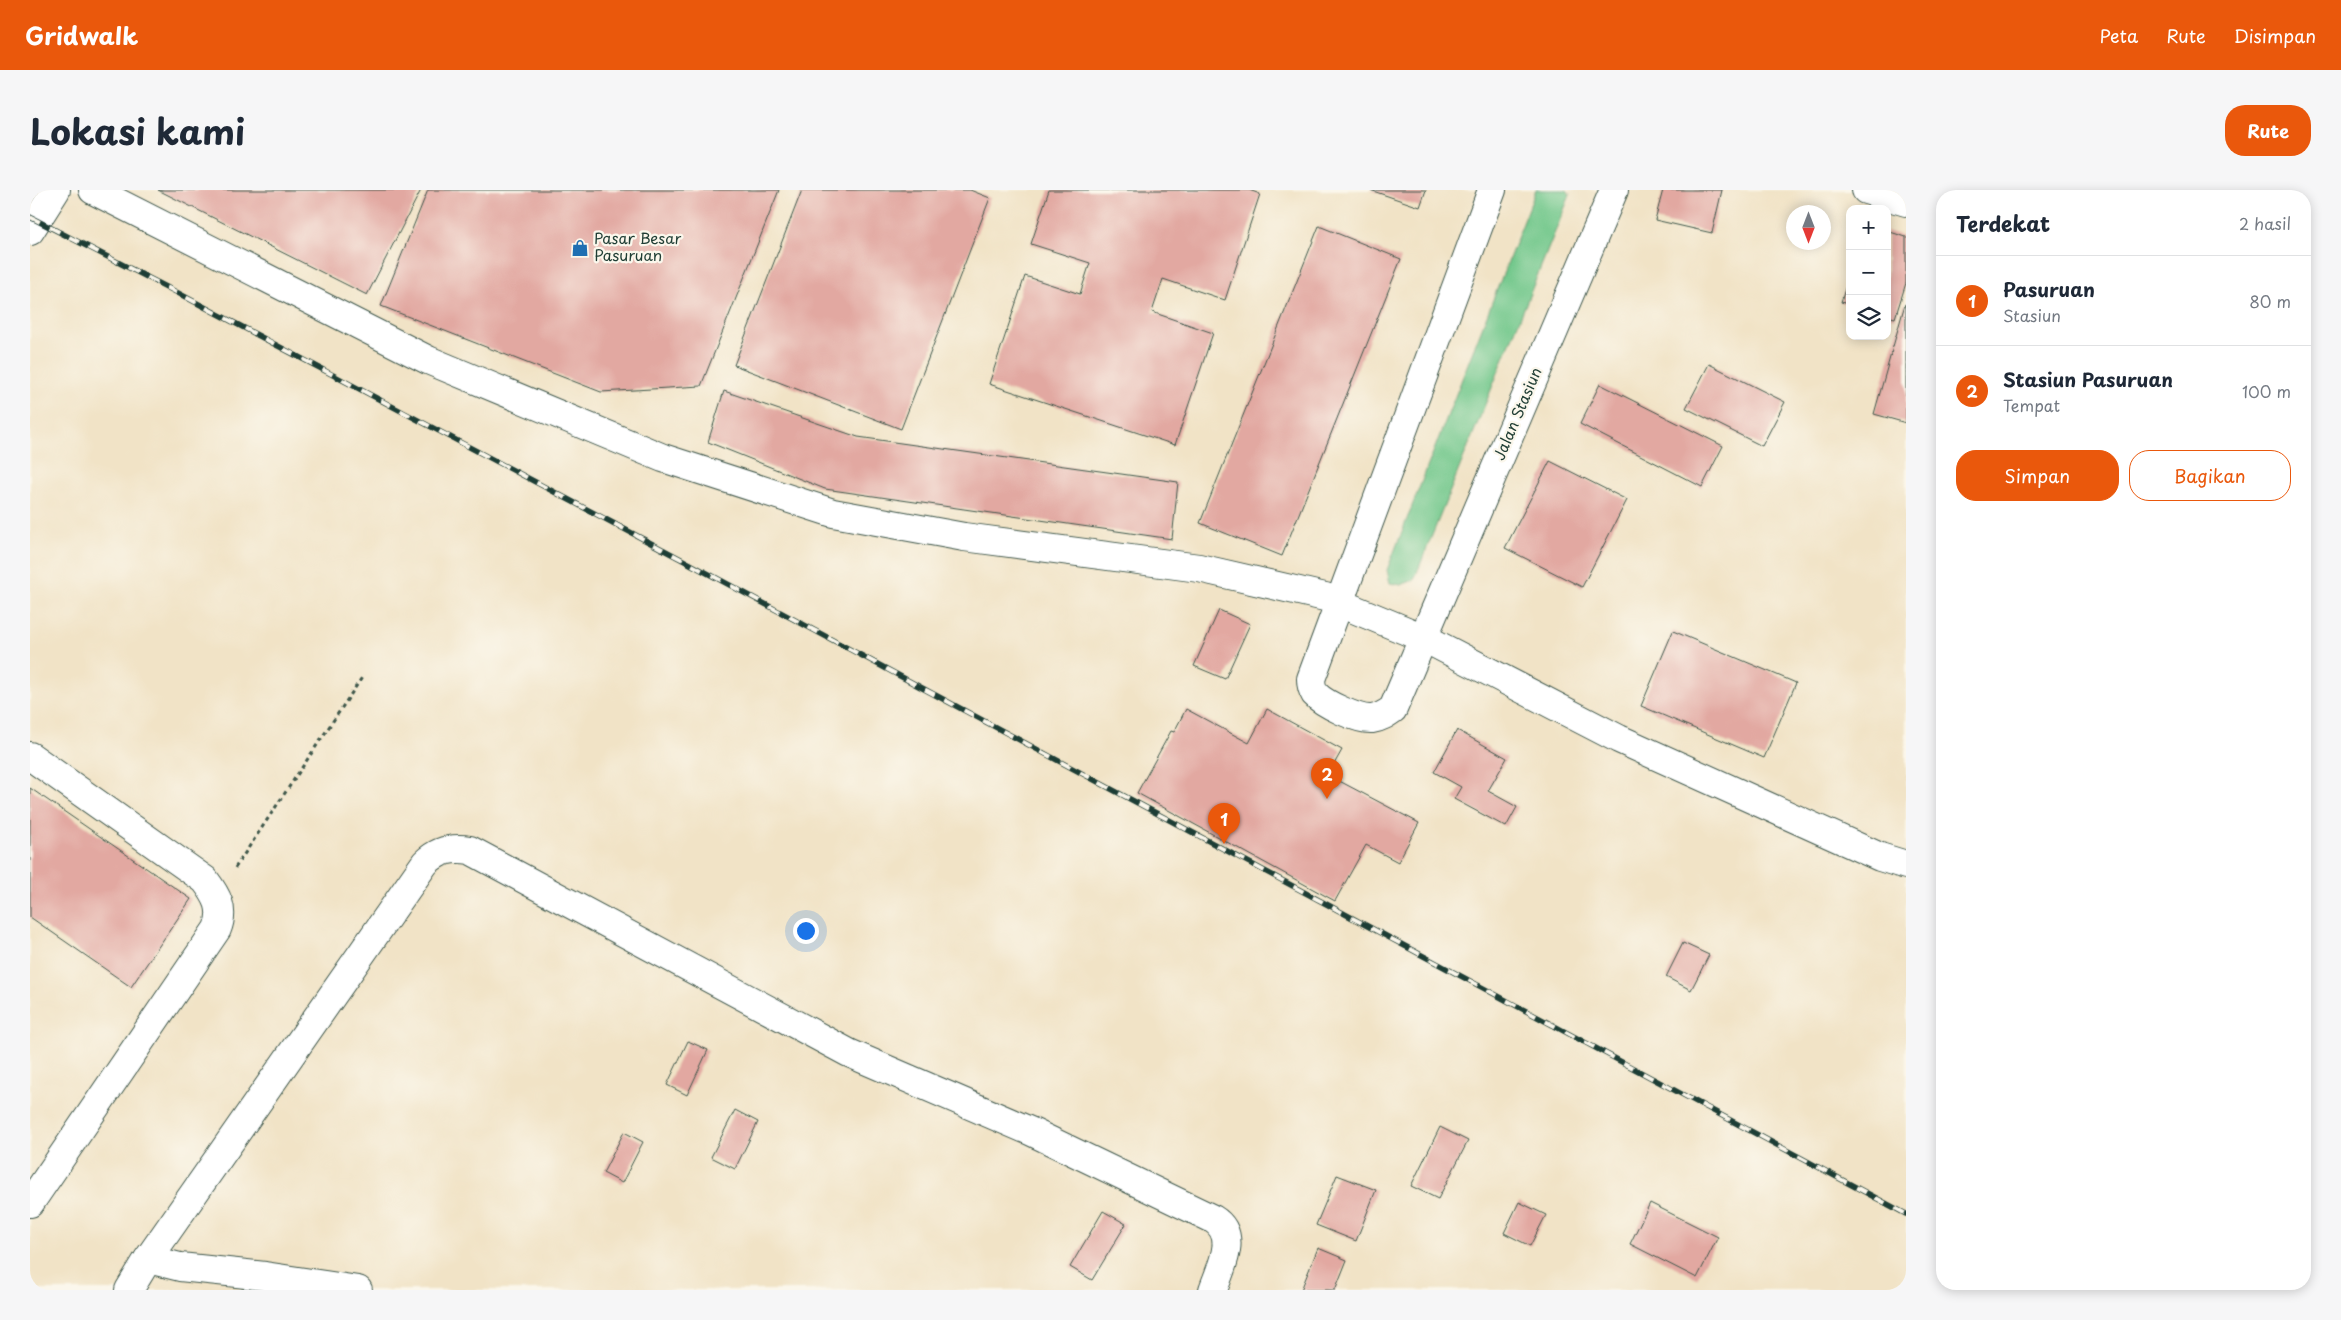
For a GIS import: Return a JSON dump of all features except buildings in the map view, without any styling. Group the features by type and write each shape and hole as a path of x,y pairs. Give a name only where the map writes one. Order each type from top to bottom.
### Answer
{"main road":[{"path":"30,231 56,190"},
{"path":"93,190 428,360 664,458 734,483 834,513 964,537 1199,568 1340,602 1422,638 1618,739 1880,857 1906,865"},
{"path":"1340,602 1492,190"},
{"name":"Jalan Stasiun","path":"1340,602 1313,672 1311,684 1316,694 1345,712 1370,719 1382,716 1393,709 1614,190"},
{"path":"1866,190 1906,202"},
{"path":"30,756 205,880 217,896 221,913 217,929 33,1191"},
{"path":"129,1290 148,1259 425,862 433,855 457,848 479,855 849,1053 1030,1131 1213,1219 1225,1230 1228,1245 1214,1290"},
{"path":"148,1259 180,1267 266,1276 358,1290"}],"path":[{"path":"217,896 362,676"}],"green space":[{"path":"1536,190 1567,190 1570,195 1414,580 1401,585 1390,583 1387,570"}],"railway":[{"path":"30,217 178,293 681,559 1906,1214"}],"place":[{"name":"Pasar Besar Pasuruan","path":"580,248"},
{"name":"Stasiun Pasuruan","path":"1327,799"},
{"name":"Pasuruan","path":"1224,844"}]}
